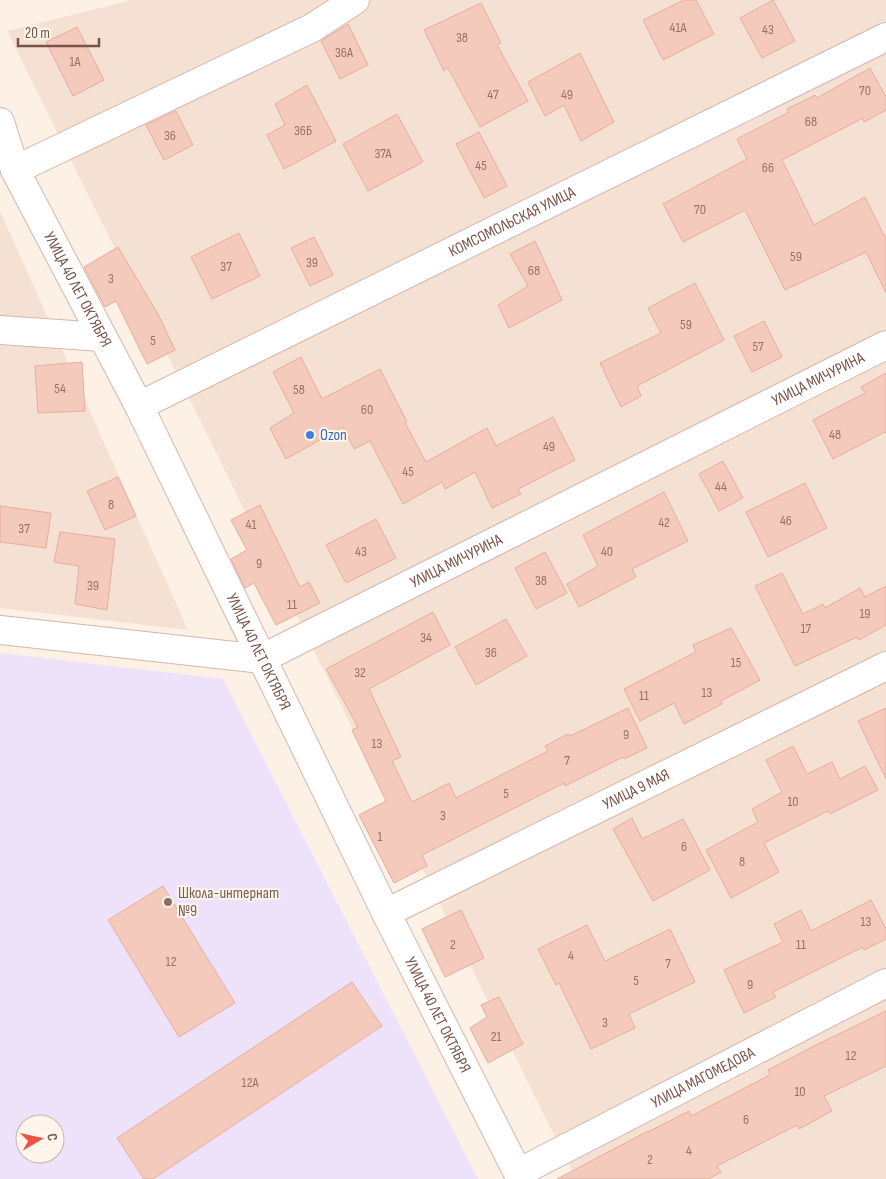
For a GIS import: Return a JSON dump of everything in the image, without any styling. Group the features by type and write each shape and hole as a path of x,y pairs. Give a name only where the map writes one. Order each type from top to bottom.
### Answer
{"street":[{"path":"15,170 312,28 355,0"},
{"name":"КОМСОМОЛЬСКАЯ УЛИЦА","path":"139,406 886,37"},
{"name":"УЛИЦА 40 ЛЕТ ОКТЯБРЯ","path":"0,122 15,170 139,406 386,913 519,1176"},
{"path":"0,330 102,337"},
{"name":"УЛИЦА МИЧУРИНА","path":"261,659 886,345"},
{"path":"0,630 261,659"},
{"name":"УЛИЦА 9 МАЯ","path":"386,913 886,666"},
{"name":"УЛИЦА МАГОМЕДОВА","path":"519,1176 886,983"}],"shaded area":[{"path":"132,0 886,0 886,1179 576,1179 7,31"},
{"path":"0,211 188,630 0,608"},
{"name":"Школа-интернат №9","path":"0,653 223,679 478,1179 0,1179"}],"building":[{"path":"684,0 696,0 714,34 663,60 643,20"},
{"path":"773,0 795,41 762,58 740,18"},
{"path":"481,3 501,43 497,45 528,101 480,127 448,68 444,71 424,30"},
{"path":"348,24 368,65 340,79 321,41"},
{"path":"77,27 104,80 73,96 46,42"},
{"path":"580,53 614,122 581,141 564,105 545,116 528,82"},
{"path":"870,68 886,97 886,110 864,122 863,118 782,160 814,225 865,197 886,239 886,293 866,252 785,290 745,210 683,242 663,204 747,159 737,139 789,112 787,109 815,95 817,98"},
{"path":"307,85 336,141 284,169 267,135 285,125 275,104"},
{"path":"176,111 193,145 164,160 146,125"},
{"path":"397,114 423,162 368,191 343,144"},
{"path":"479,132 507,186 484,198 456,144"},
{"path":"239,233 260,276 212,299 191,257"},
{"path":"314,237 333,275 310,286 291,248"},
{"path":"535,241 562,300 509,328 498,305 528,286 510,254"},
{"path":"118,247 159,316 175,350 147,364 116,301 105,307 84,267"},
{"path":"695,283 724,340 637,386 641,396 621,407 600,363 661,333 648,308"},
{"path":"764,321 782,357 752,372 734,336"},
{"path":"301,357 322,399 380,369 407,422 405,423 426,462 487,428 496,446 553,417 575,460 518,489 521,494 492,508 475,472 445,489 442,482 403,504 370,441 354,449 343,427 286,459 270,428 294,413 273,372"},
{"path":"82,362 85,411 38,413 35,366"},
{"path":"886,373 886,434 885,432 833,459 813,420 865,393 861,387"},
{"path":"723,461 743,498 719,511 699,474"},
{"path":"118,477 136,516 105,530 87,491"},
{"path":"805,483 827,528 768,557 746,512"},
{"path":"664,492 688,541 632,569 636,577 579,607 567,584 598,566 583,535"},
{"path":"260,505 300,587 309,582 320,603 276,625 254,583 245,588 231,559 247,550 231,520"},
{"path":"0,506 51,513 46,548 0,542"},
{"path":"376,519 396,558 346,583 326,545"},
{"path":"60,532 115,539 107,610 75,604 79,566 54,562"},
{"path":"545,552 567,593 536,609 515,568"},
{"path":"782,573 803,614 823,604 825,608 860,588 865,597 886,586 886,625 859,640 857,637 795,666 755,586"},
{"path":"433,612 450,645 369,689 401,757 392,761 412,802 449,783 456,798 548,751 545,746 628,708 647,748 624,759 623,757 565,786 564,783 422,855 427,866 394,883 359,815 386,801 352,730 358,727 326,669"},
{"path":"506,619 527,656 476,685 455,647"},
{"path":"731,628 760,680 721,701 722,704 684,724 674,703 640,721 624,689 696,652 693,645"},
{"path":"886,708 886,779 858,721"},
{"path":"793,746 807,774 832,762 840,779 865,766 878,790 830,814 828,811 764,843 779,872 731,898 706,850 758,822 752,809 782,792 766,760"},
{"path":"632,818 642,839 683,819 710,870 653,901 613,829"},
{"path":"163,886 235,1003 179,1037 108,920"},
{"path":"871,900 886,929 886,939 864,950 863,947 773,992 776,997 744,1013 724,970 783,942 774,924 801,910 811,931"},
{"path":"461,910 484,958 445,977 422,929"},
{"path":"587,925 605,961 670,929 695,982 629,1014 635,1028 591,1049 559,983 556,985 538,949"},
{"path":"352,982 382,1026 153,1179 144,1179 117,1138"},
{"path":"499,997 523,1044 488,1063 470,1028 487,1017 481,1005"},
{"path":"886,1011 886,1066 824,1096 832,1111 799,1129 797,1125 717,1166 721,1172 708,1179 557,1179 689,1111 691,1116 770,1075 768,1070"}],"place":[{"name":"Ozon","path":"310,435"},
{"name":"Школа-интернат №9","path":"168,902"}]}
